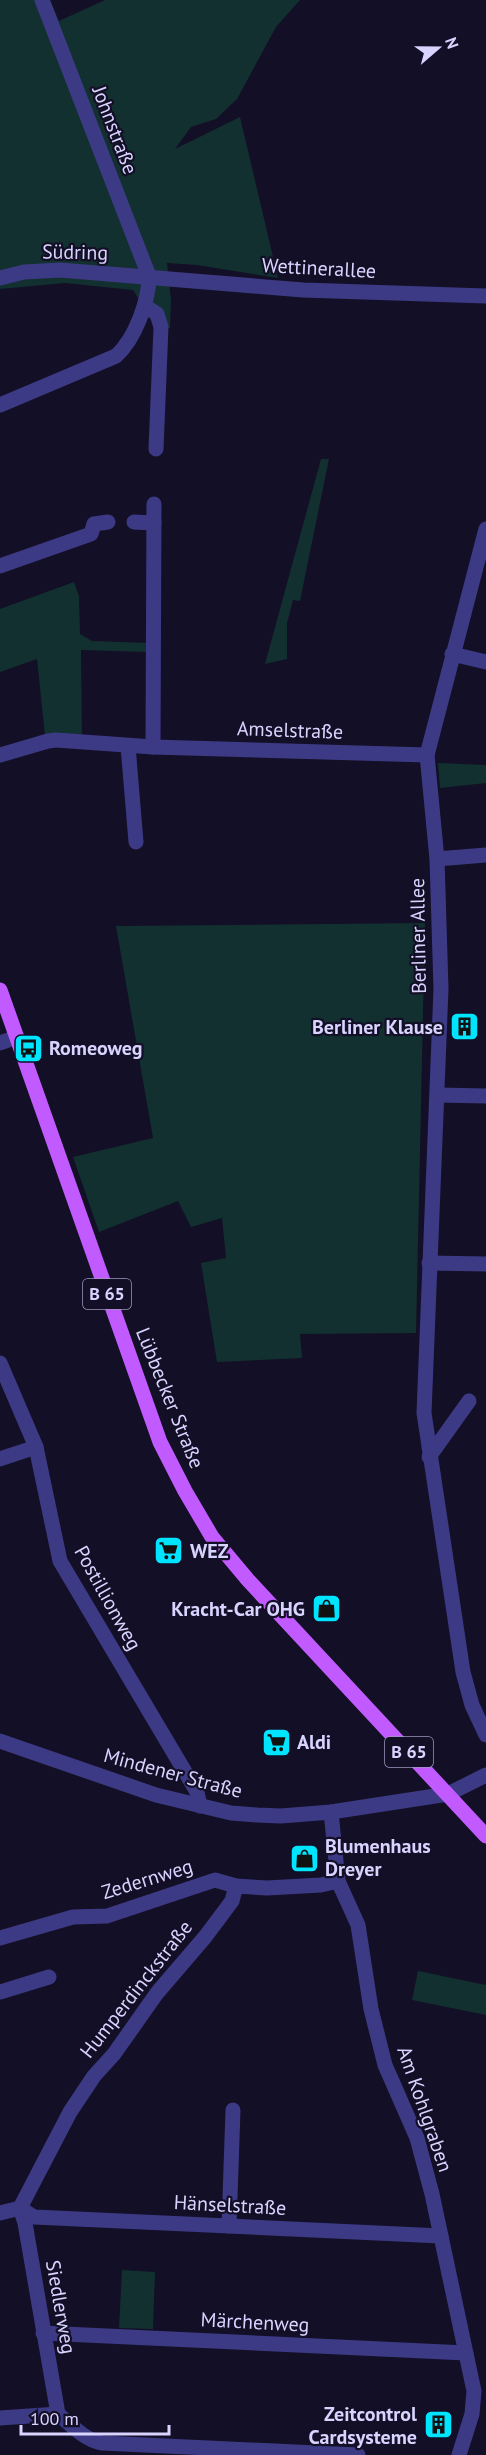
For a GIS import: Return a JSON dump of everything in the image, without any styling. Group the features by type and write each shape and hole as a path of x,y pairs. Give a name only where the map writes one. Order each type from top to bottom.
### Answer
{"main road":[{"name":"Lübbecker Straße","path":"0,990 156,1431 185,1491 212,1537 248,1580 486,1836"}],"street":[{"name":"Johnstraße","path":"42,0 149,276"},
{"name":"Südring","path":"0,278 24,272 60,270 149,276"},
{"name":"Wettinerallee","path":"149,276 303,290 486,296"},
{"path":"0,405 116,356 128,342 145,306 149,294 149,276"},
{"path":"145,306 157,314 160,327 156,449"},
{"path":"153,747 154,504"},
{"path":"0,566 53,546 85,537 91,534 93,526 98,522 108,522"},
{"path":"134,522 154,523"},
{"name":"Berliner Allee","path":"486,529 426,755 437,859 441,989 424,1413 463,1672 472,1705 486,1735"},
{"path":"453,654 486,662"},
{"name":"Amselstraße","path":"0,755 48,741 153,747 426,755"},
{"path":"128,746 136,842"},
{"path":"437,859 486,855"},
{"path":"0,1043 16,1037"},
{"path":"438,1095 486,1096"},
{"path":"429,1263 486,1264"},
{"name":"Postillionweg","path":"0,1363 36,1447 60,1561 197,1792 200,1806"},
{"path":"429,1457 469,1401"},
{"path":"0,1459 36,1447"},
{"name":"Mindener Straße","path":"0,1741 102,1778 200,1806 257,1815 281,1816 330,1812 447,1794 486,1775"},
{"name":"Am Kohlgraben","path":"330,1812 338,1881 358,1925 371,2009 386,2065 417,2138 432,2194 474,2391 472,2414 459,2455"},
{"name":"Zedernweg","path":"0,1938 73,1917 107,1916 215,1880 236,1886"},
{"path":"236,1886 267,1888 321,1885 338,1881"},
{"name":"Humperdinckstraße","path":"20,2208 70,2112 94,2076 114,2054 157,1993 205,1937 232,1901 236,1886"},
{"path":"0,1992 49,1977"},
{"path":"229,2226 233,2110"},
{"path":"0,2213 20,2208"},
{"name":"Hänselstraße","path":"20,2208 34,2217 441,2236"},
{"name":"Siedlerweg","path":"20,2208 25,2223 58,2414"},
{"name":"Märchenweg","path":"43,2332 466,2353"},
{"path":"0,2418 58,2414 96,2442 358,2455"}],"green space":[{"path":"0,0 50,0 59,21 105,0 300,0 276,27 237,99 216,119 191,127 175,149 240,117 278,278 197,265 167,263 171,300 170,328 158,329 133,290 65,283 0,289"},
{"path":"321,459 329,459 300,601 293,600 287,623 287,659 265,664"},
{"path":"74,582 79,596 80,634 92,641 149,643 148,652 81,650 82,735 45,736 37,659 0,672 0,609"},
{"path":"438,763 486,765 486,783 440,788"},
{"path":"425,923 416,1333 300,1334 302,1358 217,1362 201,1263 226,1258 222,1218 191,1227 178,1201 99,1232 73,1157 153,1138 116,926"},
{"path":"418,1971 486,1985 486,2015 412,2000"},
{"path":"122,2270 155,2272 153,2329 119,2328"}],"place":[{"name":"Berliner Klause","path":"464,1027"},
{"name":"Romeoweg","path":"28,1048"},
{"name":"WEZ","path":"169,1551"},
{"name":"Kracht-Car OHG","path":"326,1609"},
{"name":"Aldi","path":"276,1742"},
{"name":"Blumenhaus Dreyer","path":"304,1858"},
{"name":"Zeitcontrol Cardsysteme","path":"438,2425"}]}
